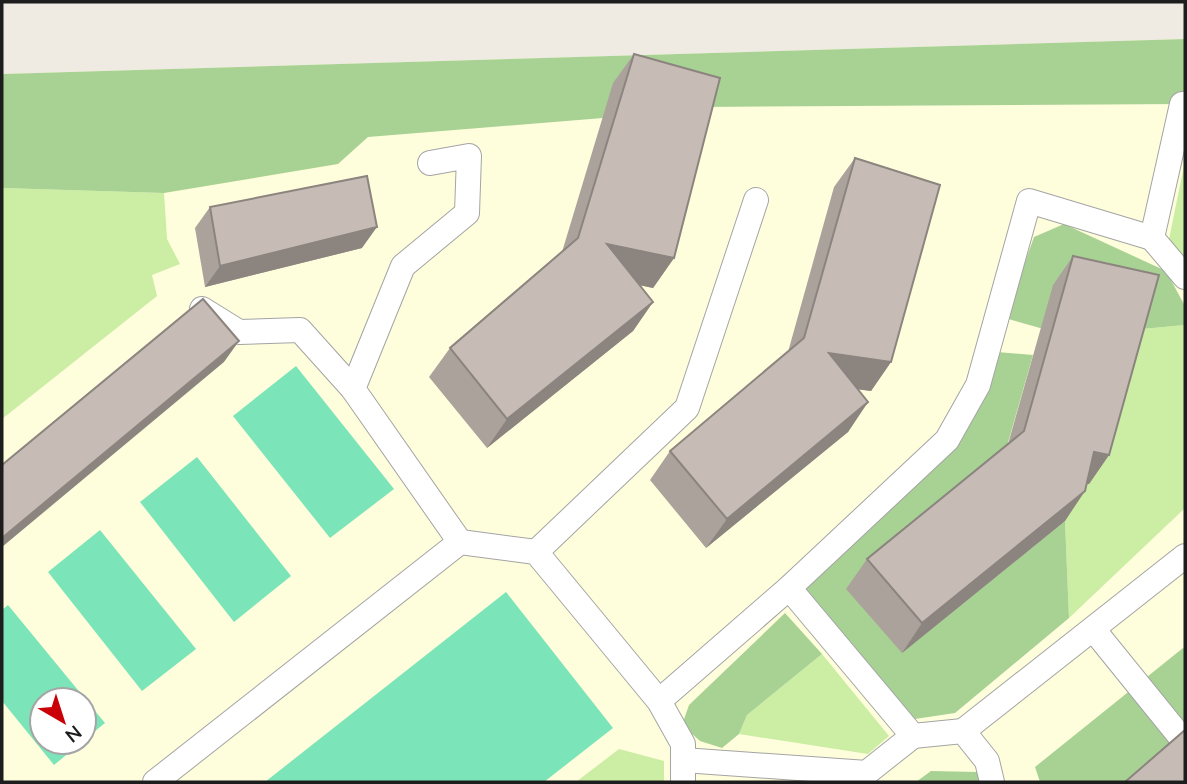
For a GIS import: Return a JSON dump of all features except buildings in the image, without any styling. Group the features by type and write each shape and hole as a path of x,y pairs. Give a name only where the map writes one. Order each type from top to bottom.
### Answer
{"lane":[{"path":"1152,237 1182,104 1185,104"},
{"path":"353,389 403,266 467,214 470,156 430,163"},
{"path":"536,552 687,408 756,200"},
{"path":"659,701 789,588 947,440 978,385 1029,201 1152,237 1185,277"},
{"path":"202,309 239,332 300,330 353,389 460,542"},
{"path":"155,782 460,542 536,552 659,701 683,744 683,771 861,778 913,736 963,731 1185,556"},
{"path":"789,588 913,736"},
{"path":"1093,629 1178,734"},
{"path":"963,731 987,761 992,782"}],"shaded area":[{"path":"1185,39 1185,782 2,782 2,74"}],"green space":[{"path":"1185,39 1185,104 700,107 603,118 368,137 338,164 164,193 2,188 2,74"},
{"path":"1185,161 1185,277 1166,254"},
{"path":"2,188 164,193 167,239 180,264 152,275 157,296 2,419"},
{"path":"1064,224 1166,271 1185,306 1185,325 1131,330 1040,328 1005,318 1034,237"},
{"path":"1185,325 1185,508 1069,618 1065,521 1073,482 1089,484 1131,330"},
{"path":"997,352 1033,355 1003,460 902,652 1065,521 1069,618 955,713 915,719 799,584 946,456"},
{"path":"296,366 394,489 330,538 233,416"},
{"path":"197,457 291,576 234,622 140,502"},
{"path":"100,530 196,649 142,691 48,572"},
{"path":"506,592 613,728 544,782 265,782"},
{"path":"8,605 75,686 28,686 28,733 2,701 2,610"},
{"path":"785,613 822,654 747,715 739,734 722,748 700,741 682,725 689,705"},
{"path":"1183,648 1185,741 1137,782 1040,782 1035,767"},
{"path":"822,654 889,736 868,754 739,734 747,715"},
{"path":"98,714 105,723 98,729"},
{"path":"619,749 664,761 664,782 576,782"},
{"path":"47,756 65,756 54,765"},
{"path":"931,771 978,772 981,782 916,782"}]}
